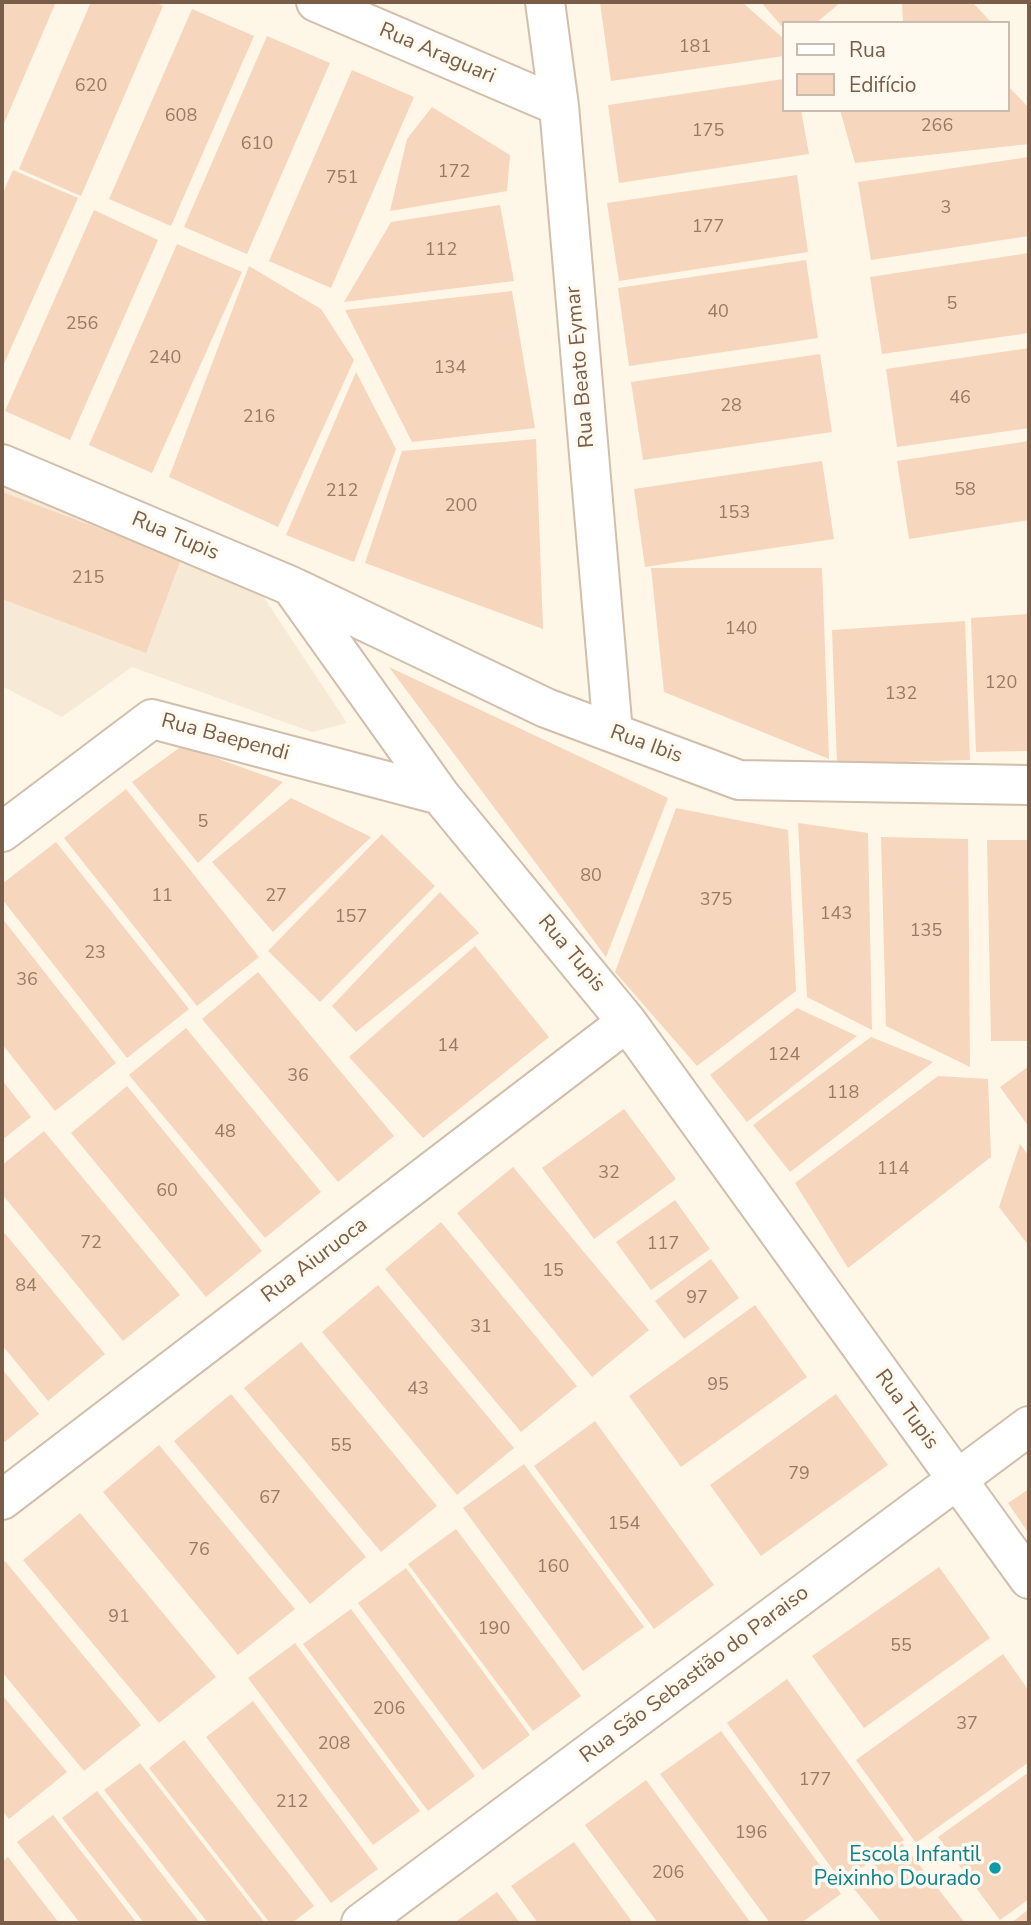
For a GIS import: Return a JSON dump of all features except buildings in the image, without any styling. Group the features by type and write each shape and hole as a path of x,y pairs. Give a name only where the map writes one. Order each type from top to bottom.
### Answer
{"street":[{"name":"Rua Araguari","path":"316,2 559,106"},
{"name":"Rua Beato Eymar","path":"545,2 559,106 613,733"},
{"name":"Rua Tupis","path":"2,464 291,586 440,795 627,1022 1029,1580"},
{"name":"Rua Ibis","path":"291,586 546,708 738,780 1029,785"},
{"name":"Rua Baependi","path":"2,832 152,719 440,795"},
{"name":"Rua Aiuruoca","path":"2,1500 627,1022"},
{"name":"Rua São Sebastião do Paraiso","path":"361,1923 1029,1426"}],"shaded area":[{"path":"2,479 259,590 347,723 312,732 132,667 62,717 2,686"}],"place":[{"name":"Escola Infantil Peixinho Dourado","path":"995,1868"}]}
